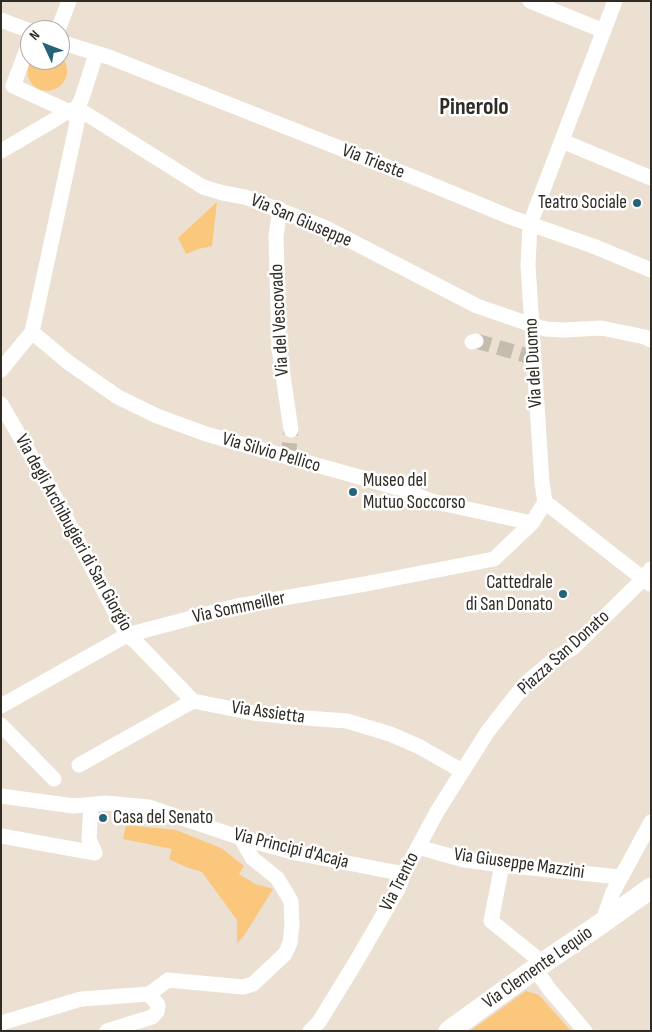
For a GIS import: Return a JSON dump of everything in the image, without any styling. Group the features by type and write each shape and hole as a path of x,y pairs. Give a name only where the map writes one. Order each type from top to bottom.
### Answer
{"main road":[{"name":"Via Clemente Lequio","path":"449,1031 651,888"}],"street":[{"path":"62,20 70,1"},
{"path":"530,1 604,31"},
{"name":"Via del Duomo","path":"546,502 542,483 531,357 532,324 528,265 530,224 615,1"},
{"path":"1,20 20,30"},
{"name":"Via Trieste","path":"70,45 118,61 651,270"},
{"path":"1,152 73,109 82,98 96,54"},
{"name":"Via San Giuseppe","path":"20,69 14,86 73,109 203,187 245,197 324,227 478,306 546,329 602,328 651,340"},
{"path":"1,370 32,332 78,118 73,109"},
{"path":"562,141 651,178"},
{"name":"Via del Vescovado","path":"280,209 276,236 279,348 291,430"},
{"name":"Via Silvio Pellico","path":"32,332 68,364 118,397 157,416 206,434 402,489 431,501 532,523"},
{"name":"Via degli Archibugieri di San Giorgio","path":"1,404 55,497 126,635 136,642 193,701"},
{"path":"532,523 546,502 648,578"},
{"name":"Via Sommeiller","path":"1,706 126,635 236,606 494,559 532,523"},
{"name":"Piazza San Donato","path":"488,731 525,684 557,657 573,648 648,578"},
{"path":"79,765 193,701"},
{"name":"Via Assietta","path":"193,701 253,713 347,721 390,734 418,746 462,770"},
{"path":"1,725 54,779"},
{"name":"Via Trento","path":"310,1031 318,1022 357,960 398,889 404,873 438,810 488,731"},
{"name":"Via Principi d'Acaja","path":"1,796 74,806 106,803 149,807 241,838 296,853 404,873"},
{"path":"1,836 95,853 89,839 91,805"},
{"name":"Via Clemente Lequio","path":"602,923 620,877 651,822"},
{"path":"1,1023 80,999 149,994 168,980 243,987 253,984 285,954 290,943 292,925 291,901 276,878 252,858 241,838"},
{"name":"Via Giuseppe Mazzini","path":"418,847 464,860 620,877"},
{"path":"502,865 491,922 539,966 550,990 585,1031"},
{"path":"107,1031 152,1017 158,1012 158,1006 149,994"}],"shaded area":[{"path":"28,70 67,70 64,82 58,88 50,90 42,90 35,87 30,81"},
{"path":"217,202 212,246 186,254 178,238"},
{"path":"126,825 176,830 221,848 244,866 239,874 255,884 273,889 244,936 237,943 237,920 202,872 169,859 172,849 123,839"},
{"path":"526,991 539,995 571,1031 470,1031"}],"tunnel":[{"path":"476,341 528,356"},
{"path":"290,458 291,430"}],"place":[{"name":"Teatro Sociale","path":"637,203"},
{"name":"Museo del Mutuo Soccorso","path":"353,492"},
{"name":"Cattedrale di San Donato","path":"563,594"},
{"name":"Casa del Senato","path":"103,818"}],"district":[{"name":"Pinerolo","path":"474,108"}]}
